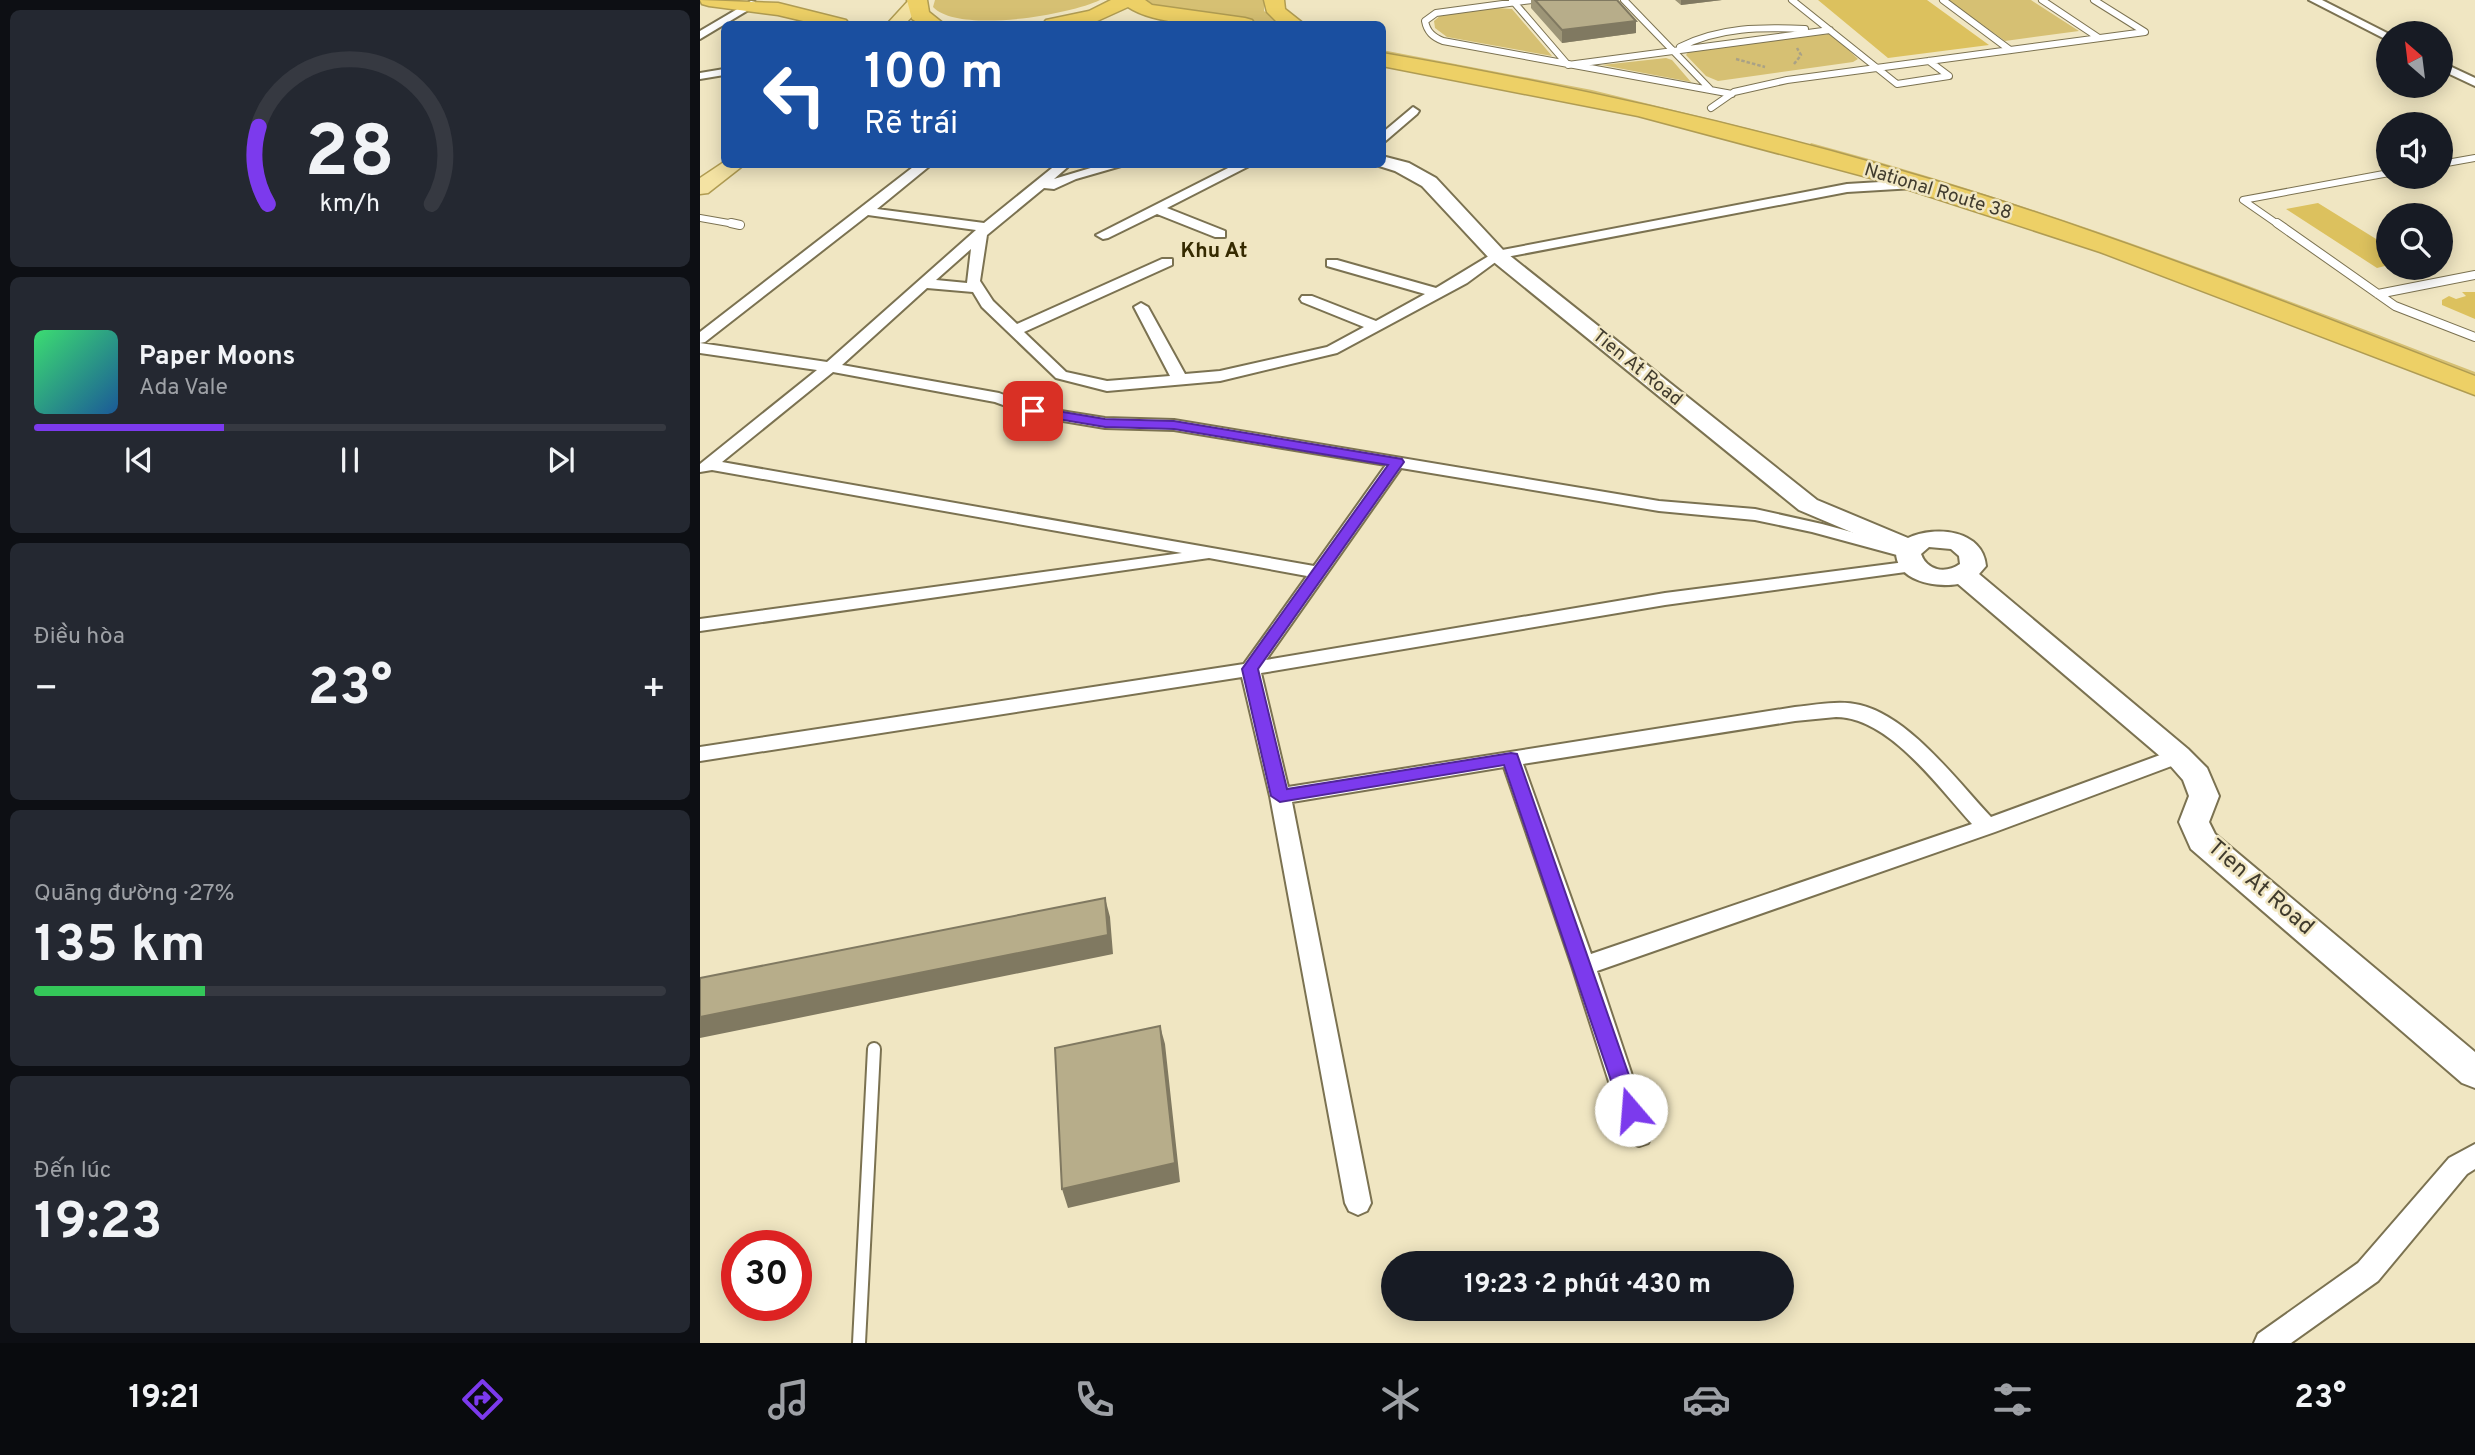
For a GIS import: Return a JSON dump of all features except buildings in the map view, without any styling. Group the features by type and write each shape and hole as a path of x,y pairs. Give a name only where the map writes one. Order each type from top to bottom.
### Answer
{"highway":[{"path":"709,0 751,4 820,21"},
{"path":"1070,21 1096,16 1129,0 1146,10 1224,21"},
{"path":"1273,0 1278,13 1290,21"},
{"path":"917,1 919,15 929,21"},
{"name":"National Route 38","path":"1386,44 1718,98 1786,138 1913,184 2054,228 2168,268 2475,386"},
{"name":"National Route 38","path":"1386,60 1786,138 2022,195 2475,360"}],"main road":[{"path":"900,21 917,1"},
{"path":"700,188 728,168"}],"street":[{"path":"2314,0 2376,31"},
{"path":"724,21 751,4"},
{"path":"700,36 721,23"},
{"path":"700,76 721,72"},
{"path":"2454,72 2475,83"},
{"path":"1386,136 1413,111"},
{"name":"Tien At Road","path":"1386,162 1402,167 1429,182 1497,255 1808,505 1911,556 1930,576 1940,578 1964,575 2178,756 2196,775 2204,796 2194,822 2202,841 2475,1073"},
{"path":"700,339 921,168"},
{"path":"705,468 830,367 983,230 1060,168"},
{"path":"1026,197 1072,176 1105,168"},
{"path":"1103,235 1239,168"},
{"path":"983,230 972,281 975,288 1014,331 1061,376 1107,386 1220,376 1332,350 1462,280 1497,255 1847,188 1913,184"},
{"path":"1157,209 1220,234"},
{"path":"864,211 983,230"},
{"path":"1014,331 1167,262"},
{"path":"1332,263 1438,293"},
{"path":"923,283 975,288"},
{"path":"1307,299 1376,327"},
{"path":"1141,307 1180,380"},
{"path":"700,348 830,367 999,398 1033,411 1105,423 1174,425 1659,506 1703,506 1795,520 1911,556"},
{"path":"1358,1203 1280,796 1250,669 1397,462"},
{"path":"705,468 1318,572"},
{"path":"700,754 1250,669 1911,556 1926,539 1958,542 1966,547 1975,560 1964,575"},
{"path":"700,625 1220,554"},
{"path":"1280,796 1795,714 1857,711 1896,732 1987,827"},
{"path":"1584,965 1987,827 2178,756"},
{"path":"1511,759 1584,965 1639,1135"},
{"path":"2268,1343 2368,1272 2458,1166 2475,1156"}],"lane":[{"path":"1532,0 1436,13 1425,21 1426,28 1434,38 1443,41 1718,98 1787,79 2145,32 2094,0"},
{"path":"1624,0 1718,98"},
{"path":"1793,0 1897,84 1949,76 1929,61"},
{"path":"1943,0 2010,50"},
{"path":"2042,0 2099,38"},
{"path":"1513,1 1568,65"},
{"path":"1673,51 1697,39 1736,29 1771,27 1830,30"},
{"path":"1568,65 1830,30"},
{"path":"2453,162 2475,158"},
{"path":"2376,175 2243,200 2403,310 2475,337"},
{"path":"700,218 740,225"},
{"path":"2378,294 2475,275"},
{"path":"859,1343 874,1049"}],"path":[{"path":"1793,64 1801,55 1795,46"},
{"path":"1728,53 1747,64 1770,68"}],"shaded area":[{"path":"935,0 1100,0 1040,16 989,21 946,15 933,7"},
{"path":"1141,0 1264,0 1264,11 1277,21 1256,21 1157,9"},
{"path":"1818,0 1927,0 1989,45 1888,58"},
{"path":"1948,0 2031,0 2079,31 2005,41"},
{"path":"1497,8 1512,9 1552,56 1447,37 1435,28 1434,21 1441,15"},
{"path":"1828,34 1834,36 1858,59 1853,62 1718,81 1706,76 1686,55 1689,51"},
{"path":"1386,51 1592,90 1763,132 1758,133 1526,79 1386,54"},
{"path":"1666,58 1672,60 1691,82 1602,65"},
{"path":"1811,143 1980,193 2146,249 2475,372 2475,377 2172,260 1808,146"},
{"path":"2318,203 2376,239 2376,267 2286,209"},
{"path":"2462,292 2475,292 2475,319 2442,305 2442,300 2449,296 2456,299 2466,296"}],"district":[{"name":"Khu At","path":"1214,251"}],"route":[{"path":"1033,411 1105,423 1174,425 1397,462 1318,572 1277,635 1250,669 1280,796 1511,759 1584,965 1631,1110"}]}
